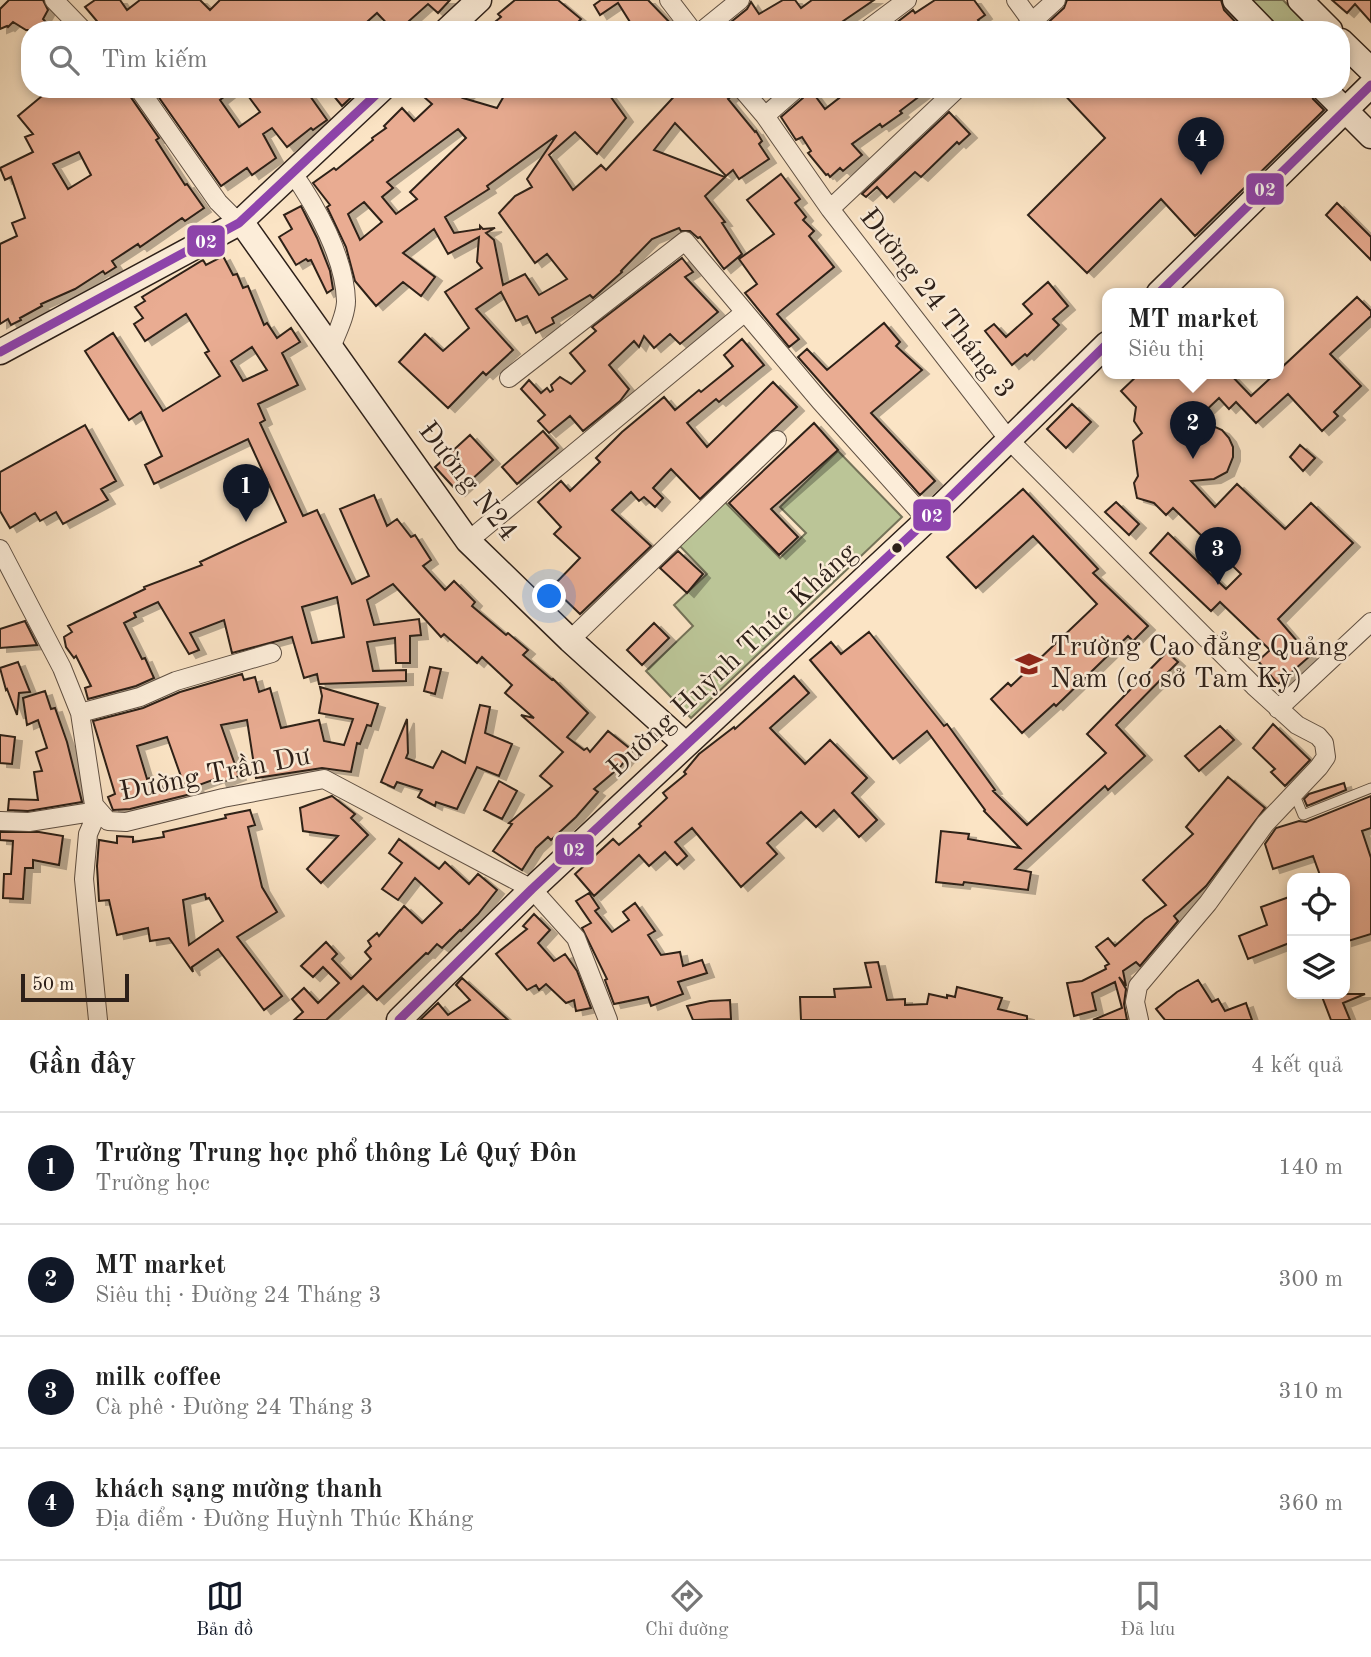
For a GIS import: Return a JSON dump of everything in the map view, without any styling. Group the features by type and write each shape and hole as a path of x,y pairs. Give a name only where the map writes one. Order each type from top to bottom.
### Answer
{"street":[{"path":"54,0 74,21"},
{"path":"457,21 479,0"},
{"path":"668,0 685,21"},
{"path":"714,21 740,0"},
{"path":"879,21 907,0"},
{"path":"1016,0 1026,21"},
{"path":"1033,21 1056,0"},
{"path":"1235,0 1256,21"},
{"path":"1300,0 1321,21"},
{"path":"1350,50 1371,70"},
{"path":"1164,288 1371,85"},
{"path":"145,98 218,202 239,221"},
{"path":"0,352 239,221 372,98"},
{"name":"Đường 24 Tháng 3","path":"750,98 830,209 1009,440 1278,709 1297,725 1314,732 1326,749 1326,757 1320,767 1294,793"},
{"path":"765,116 786,98"},
{"path":"830,209 947,98"},
{"path":"1333,98 1371,136"},
{"path":"292,172 318,214 341,272 346,304 331,348"},
{"name":"Đường N24","path":"239,221 468,541 570,640 686,745"},
{"path":"509,378 685,241 820,401 927,520"},
{"path":"468,541 745,312"},
{"name":"Đường Huỳnh Thúc Kháng","path":"399,1020 532,889 927,520 1102,349"},
{"path":"570,640 777,440"},
{"name":"Đường Trần Dư","path":"0,550 62,668 80,713 94,805 108,821 126,822 223,798 324,779 532,889 576,938 608,1020"},
{"path":"1278,709 1371,622"},
{"path":"80,713 140,697 176,681 272,653"},
{"path":"1139,1020 1135,1002 1138,986 1208,903 1265,824 1294,793"},
{"path":"0,821 29,822 98,811"},
{"path":"98,811 88,834 84,879 98,1020"}],"lane":[{"path":"1294,793 1303,815 1371,788"}],"green space":[{"path":"1246,0 1283,0 1303,21 1267,21"},
{"path":"838,451 902,517 691,718 646,671 693,626 674,605 707,574 675,541 721,498 780,558 806,533 780,507"}],"building":[{"path":"9,0 43,0 48,10 43,19 45,21 21,21 21,27 13,22 0,29 0,9"},
{"path":"95,0 120,0 127,10 140,0 200,0 210,10 220,0 450,0 438,13 428,4 409,21 385,21 377,13 368,21 97,21 85,7"},
{"path":"515,0 558,0 581,19 496,21 501,17 498,14"},
{"path":"601,0 648,0 668,21 629,21 618,3 600,15 594,5"},
{"path":"783,0 795,0 801,8 812,0 874,0 843,21 732,21 751,2 759,14"},
{"path":"935,0 974,0 985,15 979,21 899,21 913,10 915,13"},
{"path":"1067,0 1221,0 1224,10 1234,21 1050,21 1064,8"},
{"path":"1332,0 1371,0 1371,22 1355,4 1347,13"},
{"path":"40,98 131,98 159,138 156,140 185,185 187,184 204,208 185,221 182,218 140,247 138,244 112,261 116,267 105,274 103,271 75,289 41,304 42,306 11,325 8,319 0,324 0,244 17,236 12,223 25,218 11,177 5,180 0,168 33,152 25,137 33,134 18,116","holes":["79,152 91,175 68,189 53,164"]},
{"path":"159,98 223,98 220,100 239,127 260,112 250,98 311,98 327,120 313,130 311,128 287,147 272,128 263,134 276,158 252,175 247,168 221,186"},
{"path":"335,98 350,98 342,106"},
{"path":"425,98 463,98 497,108 503,98 612,98 626,118 597,154 575,132 549,155 573,190 601,165 606,170 673,98 729,98 756,131 762,141 759,144 769,159 739,179 733,170 726,176 675,123 654,150 725,177 705,196 725,222 722,223 742,254 724,269 700,237 679,228 652,239 622,272 593,298 590,295 552,318 554,323 536,333 527,316 516,321 501,292 476,309 513,350 486,375 483,372 448,408 399,362 425,334 443,351 469,328 445,292 482,268 477,262 479,237 448,254 434,229 403,253 435,277 421,296 403,282 376,306 355,281 346,247 327,207 330,205 313,183 334,168 336,170 373,140 402,108 414,121 432,104","holes":["458,129 466,138 410,192 417,199 396,214 382,197 393,188 387,182","557,135 527,179 532,187 515,196 499,213 535,263 547,254 567,279 539,295 525,274 503,285 494,240 486,233 495,228 483,229 480,226 480,229 454,233 445,217 489,189 487,186","364,202 382,222 360,240 348,214"]},
{"path":"803,98 817,98 825,109 839,98 917,98 900,111 902,113 882,127 880,124 852,144 862,155 843,171 840,168 830,177 808,153 811,151 802,137 796,140 781,117"},
{"path":"1067,98 1313,98 1324,110 1195,236 1161,199 1087,273 1028,215 1105,138"},
{"path":"949,112 970,134 959,144 957,142 921,177 915,172 887,198 877,187 866,197 862,194"},
{"path":"781,174 800,199 795,203 806,217 803,220 814,231 809,236 834,267 777,314 799,339 789,347 745,293 757,284 739,259 774,234 747,200"},
{"path":"1337,203 1371,237 1371,260 1326,215"},
{"path":"301,206 330,271 333,289 327,293 311,260 306,259 296,265 279,237 292,229 284,215"},
{"path":"223,256 233,275 237,274 243,288 248,286 264,325 267,323 277,338 291,328 300,342 282,353 298,385 258,404 265,420 260,423 303,516 317,510 352,584 369,576 340,509 374,495 387,526 397,519 411,537 415,535 431,560 423,566 445,590 454,581 475,602 472,606 528,650 523,655 588,713 567,737 590,752 608,731 633,751 620,767 594,789 598,792 576,817 551,840 548,837 536,848 522,870 493,851 512,824 509,823 552,786 540,776 563,752 521,715 534,718 505,693 512,685 482,657 477,663 444,634 441,637 393,584 367,600 374,625 419,619 421,635 410,636 410,663 396,663 395,638 367,642 373,671 406,670 406,681 319,684 317,674 304,678 292,637 232,653 224,620 190,633 199,650 189,654 158,602 134,613 136,617 124,623 154,678 136,686 88,699 85,688 91,686 76,656 74,658 66,647 64,637 72,632 68,626 145,589 144,587 202,565 200,562 286,522 248,439 154,484 145,465 162,456 141,412 129,420 85,351 113,333 163,411 220,376 205,353 209,351 186,314 145,341 134,324 143,318 135,307 145,301 142,297 203,260 206,265","holes":["252,347 267,370 243,381 231,361","337,597 344,637 312,643 302,607"]},
{"path":"682,258 693,272 685,277 718,312 680,344 670,334 654,348 644,336 639,347 634,341 609,365 629,389 620,401 583,431 570,416 549,433 538,421 545,415 521,389 529,380 541,393 547,388 550,392 553,390 551,385 560,377 571,384 585,371 570,353 596,331 592,327"},
{"path":"1048,282 1068,306 1053,319 1059,325 1027,356 1025,354 1012,365 985,331 994,324 1006,337 1032,314 1023,304"},
{"path":"1357,297 1371,311 1371,316 1330,354 1361,386 1334,412 1338,416 1322,431 1288,394 1256,423 1236,402 1229,409 1219,398 1197,419 1222,430 1233,447 1233,457 1227,472 1214,479 1191,481 1215,507 1237,484 1285,529 1311,503 1353,543 1278,619 1310,656 1278,684 1258,661 1270,650 1220,602 1211,611 1150,553 1168,533 1226,589 1241,574 1173,508 1166,515 1154,503 1137,498 1134,483 1138,476 1133,441 1142,433 1134,421 1136,407 1121,391 1134,379 1235,379 1251,396 1269,379 1284,379 1284,365"},
{"path":"884,323 900,342 896,346 922,370 871,413 935,481 920,495 798,357 807,349 827,370"},
{"path":"742,339 764,365 719,402 716,399 687,423 707,447 773,382 797,407 700,499 671,469 653,488 663,498 655,507 644,497 639,501 631,492 612,510 651,546 580,614 552,587 580,558 554,534 561,527 538,502 561,481 570,491 600,462 596,458 622,432 664,397 675,410 699,390 701,392 733,366 724,355"},
{"path":"1072,404 1091,422 1066,448 1047,429"},
{"path":"814,423 838,450 771,509 798,537 779,555 729,503"},
{"path":"85,425 116,481 101,489 108,500 63,524 56,512 40,521 35,513 10,528 0,511 0,472"},
{"path":"543,431 558,448 517,484 502,467"},
{"path":"470,435 493,460 458,492 435,467"},
{"path":"1300,445 1315,458 1303,471 1290,457"},
{"path":"1023,489 1098,569 1093,573 1148,626 1133,641 1128,636 1056,706 1054,704 1022,733 991,699 1008,683 1011,686 1097,604 1033,536 976,588 947,557"},
{"path":"1116,502 1139,524 1129,535 1105,512"},
{"path":"678,551 703,574 687,593 660,568"},
{"path":"25,621 37,645 0,648 0,629"},
{"path":"654,623 669,638 642,665 627,650"},
{"path":"869,632 944,726 947,724 995,790 993,791 1027,825 1106,753 1087,734 1167,652 1178,662 1116,725 1145,756 1108,790 1105,786 1015,869 1031,872 1028,890 964,882 963,885 936,882 941,831 969,834 968,839 1020,848 984,811 927,731 893,759 810,660 831,642 841,654"},
{"path":"18,662 30,692 19,693 17,715 0,668"},
{"path":"430,667 441,669 435,694 424,691"},
{"path":"242,674 244,680 255,677 259,692 270,688 281,728 319,720 324,741 344,745 353,719 319,713 322,696 320,687 378,704 371,726 367,725 360,744 357,743 351,772 322,768 256,778 247,720 221,725 239,776 220,783 218,778 196,786 198,792 195,793 130,809 113,810 108,797 115,794 93,721 143,708 180,692","holes":["167,737 184,785 164,791 160,783 155,786 153,777 147,779 137,746"]},
{"path":"794,676 809,693 770,728 805,764 830,740 867,778 852,793 877,820 859,837 834,810 816,827 801,812 767,843 777,854 741,887 692,828 675,842 687,856 677,865 665,852 649,866 639,855 594,896 575,874 613,839 619,845 641,826 639,824 667,798 663,793 686,774 684,772 699,754 734,727 735,729"},
{"path":"45,691 51,709 55,708 67,742 82,802 28,811 8,810 9,799 38,800 34,772 42,771 36,752 47,748 38,720 27,725 23,698"},
{"path":"480,705 490,707 485,733 512,744 499,776 477,767 457,809 436,802 435,806 418,797 422,790 397,782 394,788 381,782 407,719 406,758 433,768 442,751 465,763"},
{"path":"1273,724 1310,760 1285,786 1271,772 1275,769 1253,748"},
{"path":"1220,726 1234,740 1199,771 1185,756"},
{"path":"0,735 15,737 12,764 0,763"},
{"path":"1228,777 1265,808 1206,886 1174,916 1178,921 1140,966 1136,962 1123,971 1126,986 1119,977 1126,989 1124,1004 1127,1020 1093,1020 1122,1008 1115,982 1092,993 1096,1010 1074,1016 1067,983 1082,981 1106,969 1105,966 1109,964 1096,947 1108,938 1115,946 1145,919 1166,905 1143,880 1193,834 1186,827"},
{"path":"499,781 517,791 502,819 484,810"},
{"path":"1344,783 1346,790 1307,806 1304,799 1309,794"},
{"path":"332,796 355,814 351,818 368,835 321,883 307,869 338,836 303,831 300,808"},
{"path":"1371,796 1371,828 1362,831 1371,858 1371,934 1350,940 1350,873 1319,873 1313,856 1273,869 1265,844 1276,828 1299,821 1306,822"},
{"path":"250,810 255,825 248,827 262,887 277,912 237,937 282,996 264,1010 218,949 192,967 193,972 169,938 150,941 148,928 117,935 109,900 99,901 99,840 117,843 117,836 133,837 133,842 164,837 163,832 226,818 225,815","holes":["205,894 206,899 209,898 223,921 189,945 183,900"]},
{"path":"0,832 39,832 63,836 59,865 33,860 33,868 25,868 23,899 3,898 4,874 11,874 13,841 0,840"},
{"path":"399,839 439,869 445,862 469,884 478,874 497,890 461,931 442,948 437,944 426,953 377,1000 363,986 326,1020 294,1020 303,1012 292,999 304,988 318,1003 339,983 323,967 313,977 301,966 326,942 337,954 332,959 351,979 371,959 365,952 371,946 368,941 377,933 379,936 404,906 422,923 442,903 415,878 398,900 382,889 402,863 389,853"},
{"path":"589,893 599,908 595,911 612,932 629,920 623,912 635,903 655,931 648,935 661,955 680,952 683,966 702,960 707,973 678,982 683,994 651,1006 648,997 614,1004 605,980 607,979 582,928 591,923 576,901"},
{"path":"1287,898 1287,944 1248,959 1239,936 1267,925 1261,907"},
{"path":"534,914 550,930 538,943 554,961 565,954 577,971 591,1008 576,1011 574,1000 566,1003 546,984 539,990 536,985 527,990 496,954 527,929 523,926"},
{"path":"878,962 887,1000 905,999 905,1005 927,1004 929,994 955,997 957,987 1002,998 998,1009 1027,1016 1027,1020 801,1020 800,997 835,997 834,989 871,987 865,963"},
{"path":"462,978 508,1020 420,1020 438,1003 448,1015 470,1000 456,985"},
{"path":"1198,980 1212,1002 1218,999 1225,1011 1246,1003 1252,1020 1165,1020 1156,1009"},
{"path":"1350,994 1365,994 1343,1003 1350,1020 1331,1020 1323,999 1350,999"},
{"path":"730,1000 731,1019 693,1020 687,1006 710,1001"}],"transit line":[{"name":"02","path":"1164,288 1371,85"},
{"name":"02","path":"0,352 239,223 372,98"},
{"name":"02","path":"399,1020 532,889 927,520 1102,349"}],"place":[{"name":"khách sạng mường thanh","path":"1201,175"},
{"name":"MT market","path":"1193,459"},
{"name":"Trường Trung học phổ thông Lê Quý Đôn","path":"246,522"},
{"name":"milk coffee","path":"1218,585"},
{"name":"Trường Cao đẳng Quảng Nam (cơ sở Tam Kỳ)","path":"1029,664"}]}
